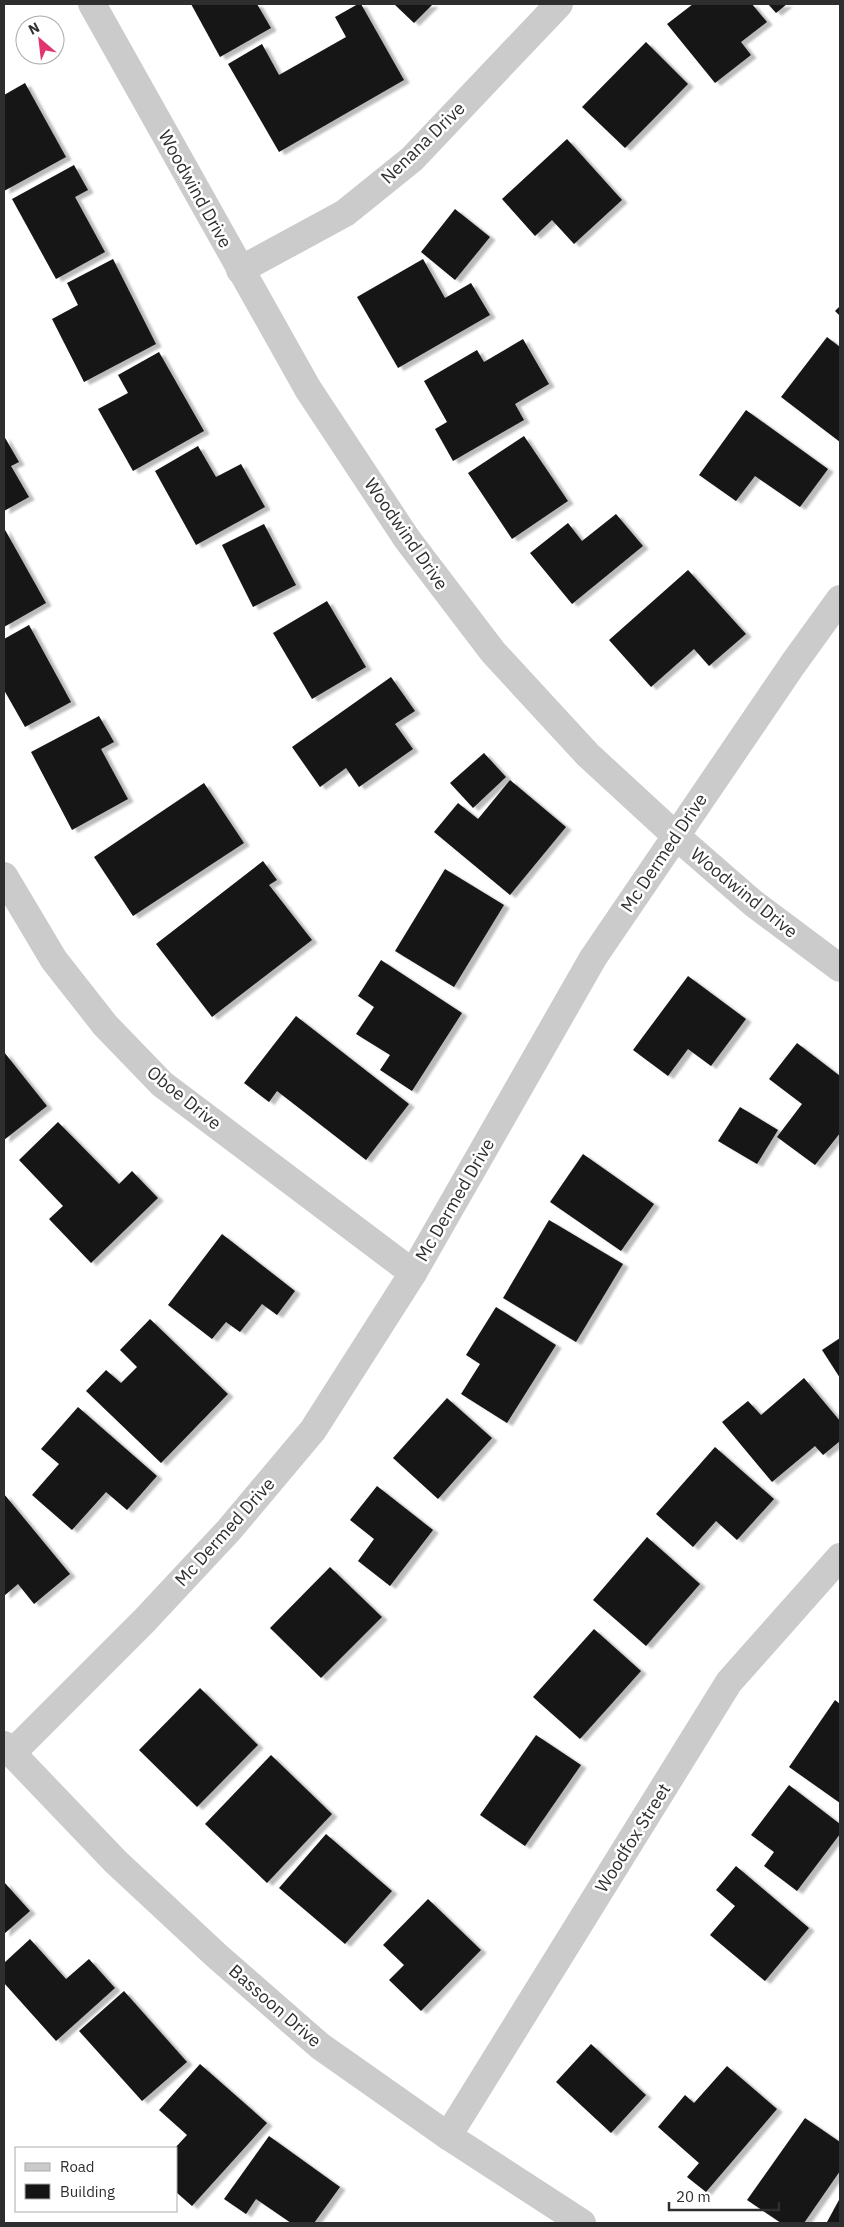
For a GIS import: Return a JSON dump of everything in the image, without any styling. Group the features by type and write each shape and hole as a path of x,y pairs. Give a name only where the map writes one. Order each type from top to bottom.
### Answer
{"street":[{"name":"Woodwind Drive","path":"92,4 308,389 407,539 493,652 588,755 676,836 753,903 840,968"},
{"name":"Nenana Drive","path":"240,270 345,213 412,159 559,4"},
{"name":"Mc Dermed Drive","path":"7,1750 144,1621 235,1523 313,1430 413,1273 593,958 793,664 840,599"},
{"name":"Oboe Drive","path":"4,876 54,960 105,1024 162,1084 413,1273"},
{"name":"Woodfox Street","path":"448,2136 729,1682 840,1557"},
{"name":"Bassoon Drive","path":"7,1750 123,1869 216,1956 320,2046 448,2136 582,2223"}],"building":[{"path":"191,4 257,4 271,28 220,57"},
{"path":"361,4 404,80 279,152 228,64 262,44 279,75 346,37 335,17"},
{"path":"394,4 433,4 414,23"},
{"path":"693,4 752,4 767,22 741,42 751,55 715,83 667,24"},
{"path":"768,4 787,4 776,13"},
{"path":"646,42 688,84 625,148 582,107"},
{"path":"25,83 66,157 4,191 4,95"},
{"path":"567,139 622,200 574,244 552,220 535,236 502,199"},
{"path":"74,165 88,190 75,197 105,252 56,279 12,199"},
{"path":"455,209 490,237 455,280 421,252"},
{"path":"113,259 156,344 84,382 52,319 78,305 67,283"},
{"path":"423,259 445,298 471,283 490,315 398,368 357,297"},
{"path":"840,306 840,316 835,311"},
{"path":"827,337 840,347 840,442 781,397"},
{"path":"523,339 549,384 515,404 524,420 453,461 435,429 447,422 424,381 477,350 484,362"},
{"path":"159,352 204,431 133,471 98,409 128,393 118,375"},
{"path":"746,410 828,469 800,507 755,476 736,501 699,475"},
{"path":"4,436 19,462 11,466 29,497 4,511"},
{"path":"524,436 568,501 512,539 468,473"},
{"path":"198,446 216,477 241,464 265,507 196,545 155,471"},
{"path":"616,514 643,546 572,604 530,553 568,523 582,541"},
{"path":"264,524 296,585 253,607 222,545"},
{"path":"4,528 46,603 4,627"},
{"path":"688,570 746,634 709,666 694,649 651,687 609,640"},
{"path":"327,601 366,667 312,699 273,633"},
{"path":"29,625 71,702 25,727 4,690 4,639"},
{"path":"391,677 415,711 395,724 413,749 359,787 346,768 320,787 292,747"},
{"path":"99,716 114,742 101,749 128,799 72,830 31,752"},
{"path":"484,753 506,777 473,808 450,783"},
{"path":"510,780 566,827 510,895 434,832 458,803 478,819"},
{"path":"204,783 244,843 133,916 94,857"},
{"path":"263,861 277,880 269,885 312,940 212,1017 156,944"},
{"path":"445,869 504,905 454,987 395,951"},
{"path":"381,960 462,1013 412,1091 380,1070 390,1055 356,1034 374,1007 358,996"},
{"path":"688,976 746,1019 711,1066 688,1049 668,1076 633,1050"},
{"path":"296,1016 409,1104 366,1160 277,1091 269,1102 244,1083"},
{"path":"797,1043 840,1076 840,1133 815,1165 777,1137 802,1104 769,1079"},
{"path":"4,1052 47,1106 4,1140"},
{"path":"740,1107 778,1130 757,1164 718,1141"},
{"path":"58,1122 119,1184 132,1171 158,1198 91,1263 49,1219 63,1206 19,1160"},
{"path":"583,1154 654,1204 621,1251 550,1202"},
{"path":"549,1220 623,1264 576,1342 503,1298"},
{"path":"222,1234 295,1291 277,1315 262,1304 240,1332 226,1322 212,1339 168,1305"},
{"path":"496,1307 556,1345 507,1423 461,1394 480,1364 466,1355"},
{"path":"150,1319 228,1394 161,1463 86,1391 106,1370 121,1383 137,1367 120,1350"},
{"path":"840,1338 840,1378 822,1350"},
{"path":"804,1378 840,1421 840,1441 823,1455 815,1446 772,1482 722,1422 748,1401 761,1415"},
{"path":"447,1398 492,1438 438,1499 393,1458"},
{"path":"78,1407 157,1476 127,1510 106,1492 72,1530 32,1495 59,1464 41,1449"},
{"path":"715,1447 774,1499 737,1540 716,1521 693,1547 656,1514"},
{"path":"377,1486 433,1530 390,1586 358,1561 374,1539 350,1520"},
{"path":"4,1494 70,1574 34,1604 18,1584 4,1596"},
{"path":"647,1537 700,1584 646,1646 593,1600"},
{"path":"330,1567 382,1617 321,1678 270,1628"},
{"path":"594,1629 641,1671 580,1739 533,1697"},
{"path":"200,1688 258,1745 197,1807 139,1750"},
{"path":"835,1700 840,1704 840,1803 789,1767"},
{"path":"536,1735 581,1765 525,1846 480,1815"},
{"path":"271,1755 332,1814 267,1883 205,1824"},
{"path":"789,1785 840,1824 840,1834 797,1891 764,1866 774,1852 751,1835"},
{"path":"326,1834 392,1891 345,1944 279,1888"},
{"path":"736,1866 809,1928 765,1981 710,1935 735,1906 716,1890"},
{"path":"4,1882 30,1911 4,1934"},
{"path":"428,1899 481,1950 421,2011 389,1980 404,1965 383,1945"},
{"path":"30,1939 66,1979 89,1959 115,1988 56,2041 4,1983 4,1963"},
{"path":"124,1991 187,2062 142,2101 79,2031"},
{"path":"591,2044 646,2095 611,2133 556,2082"},
{"path":"200,2064 267,2123 192,2206 178,2194 178,2147 176,2147 187,2135 159,2110"},
{"path":"727,2066 777,2109 706,2192 687,2177 699,2163 658,2127 685,2095 694,2103"},
{"path":"805,2118 840,2142 840,2171 804,2223 781,2223 747,2200"},
{"path":"269,2136 340,2187 314,2223 291,2223 256,2199 246,2214 224,2199"},
{"path":"840,2198 840,2223 827,2222"}]}
